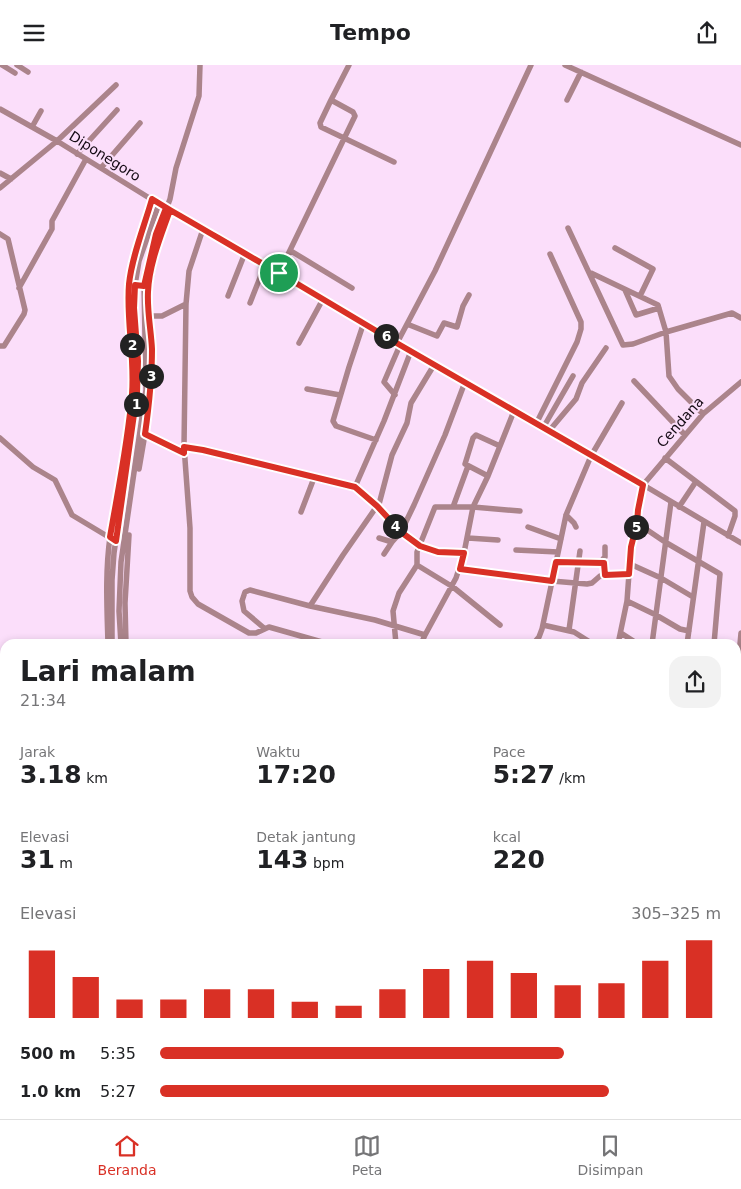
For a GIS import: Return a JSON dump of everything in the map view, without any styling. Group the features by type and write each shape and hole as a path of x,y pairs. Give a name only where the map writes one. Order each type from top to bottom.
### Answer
{"street":[{"path":"2,65 15,73"},
{"path":"17,65 28,72"},
{"path":"121,639 121,562 146,389 154,241 168,209 176,169 199,96 200,65"},
{"path":"349,65 320,124 323,128 394,161"},
{"path":"395,395 384,382 398,344 435,271 531,65"},
{"path":"565,65 741,145"},
{"path":"568,100 580,72"},
{"path":"0,188 57,141 116,85"},
{"path":"279,273 345,139 355,113 331,100"},
{"name":"Diponegoro","path":"0,109 741,544"},
{"path":"77,154 117,110"},
{"path":"32,127 40,111"},
{"path":"101,168 140,123"},
{"path":"19,288 52,229 52,221 86,159"},
{"path":"0,173 11,179"},
{"path":"108,639 107,569 110,537 132,393 133,363 129,284 152,199"},
{"path":"112,639 112,580 137,393 138,361 134,308 135,285 141,255 159,204 170,199"},
{"path":"568,228 623,345 633,344 666,332 732,313 741,318"},
{"path":"203,229 189,271 186,304 184,450 192,597 198,604 249,633 256,633 268,627 311,639"},
{"path":"0,234 8,239 25,312 4,346 0,346"},
{"path":"616,248 652,269 640,296"},
{"path":"291,251 352,288"},
{"path":"228,296 245,253"},
{"path":"536,424 581,329 581,322 550,254"},
{"path":"250,303 265,265"},
{"path":"590,273 657,305 666,332 669,376 678,389 702,414"},
{"path":"135,285 150,291"},
{"path":"625,290 636,315 659,308"},
{"path":"126,639 125,603 129,540 149,436 152,349 149,316 150,291"},
{"path":"407,324 437,335 444,323 457,327 463,306 469,295"},
{"path":"299,343 323,299"},
{"path":"149,316 159,316 186,304"},
{"path":"364,323 333,419 335,425 376,440"},
{"path":"549,431 576,399 586,377 606,348"},
{"path":"355,487 412,351"},
{"path":"310,606 342,555 378,507 392,455 407,423 411,403 434,365"},
{"path":"543,428 573,376"},
{"path":"634,381 684,435"},
{"path":"384,554 401,532 429,473 465,382"},
{"name":"Cendana","path":"643,485 702,414 741,382"},
{"path":"307,389 340,395"},
{"path":"537,639 543,625 566,515 590,455 622,403"},
{"path":"423,639 453,587 468,538 473,507 488,476 514,411"},
{"path":"149,436 184,450 233,457 355,487 378,507 401,532 420,546 438,552 464,553"},
{"path":"488,476 468,467 465,463 474,437 481,436 500,446"},
{"path":"0,438 33,467 48,474 55,480 72,515 116,541"},
{"path":"665,458 695,483 735,511 736,516 728,536"},
{"path":"453,507 468,467"},
{"path":"301,512 314,478"},
{"path":"679,507 695,483"},
{"path":"619,639 627,601 631,547 643,485"},
{"path":"653,639 671,503"},
{"path":"395,639 392,614 396,600 417,565 416,554 435,507 473,507 520,511"},
{"path":"566,515 576,527"},
{"path":"688,639 704,522"},
{"path":"637,523 721,575 715,639"},
{"path":"528,527 561,539"},
{"path":"380,538 392,542"},
{"path":"468,538 498,541"},
{"path":"605,575 606,547"},
{"path":"516,550 558,552"},
{"path":"569,630 580,551"},
{"path":"556,562 604,563"},
{"path":"630,564 693,597"},
{"path":"417,565 453,587 500,625"},
{"path":"460,569 575,583 590,583 598,577 605,575 629,574"},
{"path":"264,628 244,611 242,601 246,591 250,590 393,625 425,635"},
{"path":"627,601 680,629 689,631"},
{"path":"543,625 569,630 584,639"},
{"path":"621,633 630,639"}],"route":[{"path":"279,273 170,210 166,208 156,234 144,286 135,285 134,308 138,348 137,393 116,541 110,537 132,393 133,363 129,284 152,199 170,210 160,237 148,289 148,316 152,349 151,388 145,434 184,453 184,447 203,450 355,487 377,506 401,532 420,546 438,552 464,553 460,569 552,581 556,562 604,563 605,575 629,574 631,547 643,485 279,273"}]}
